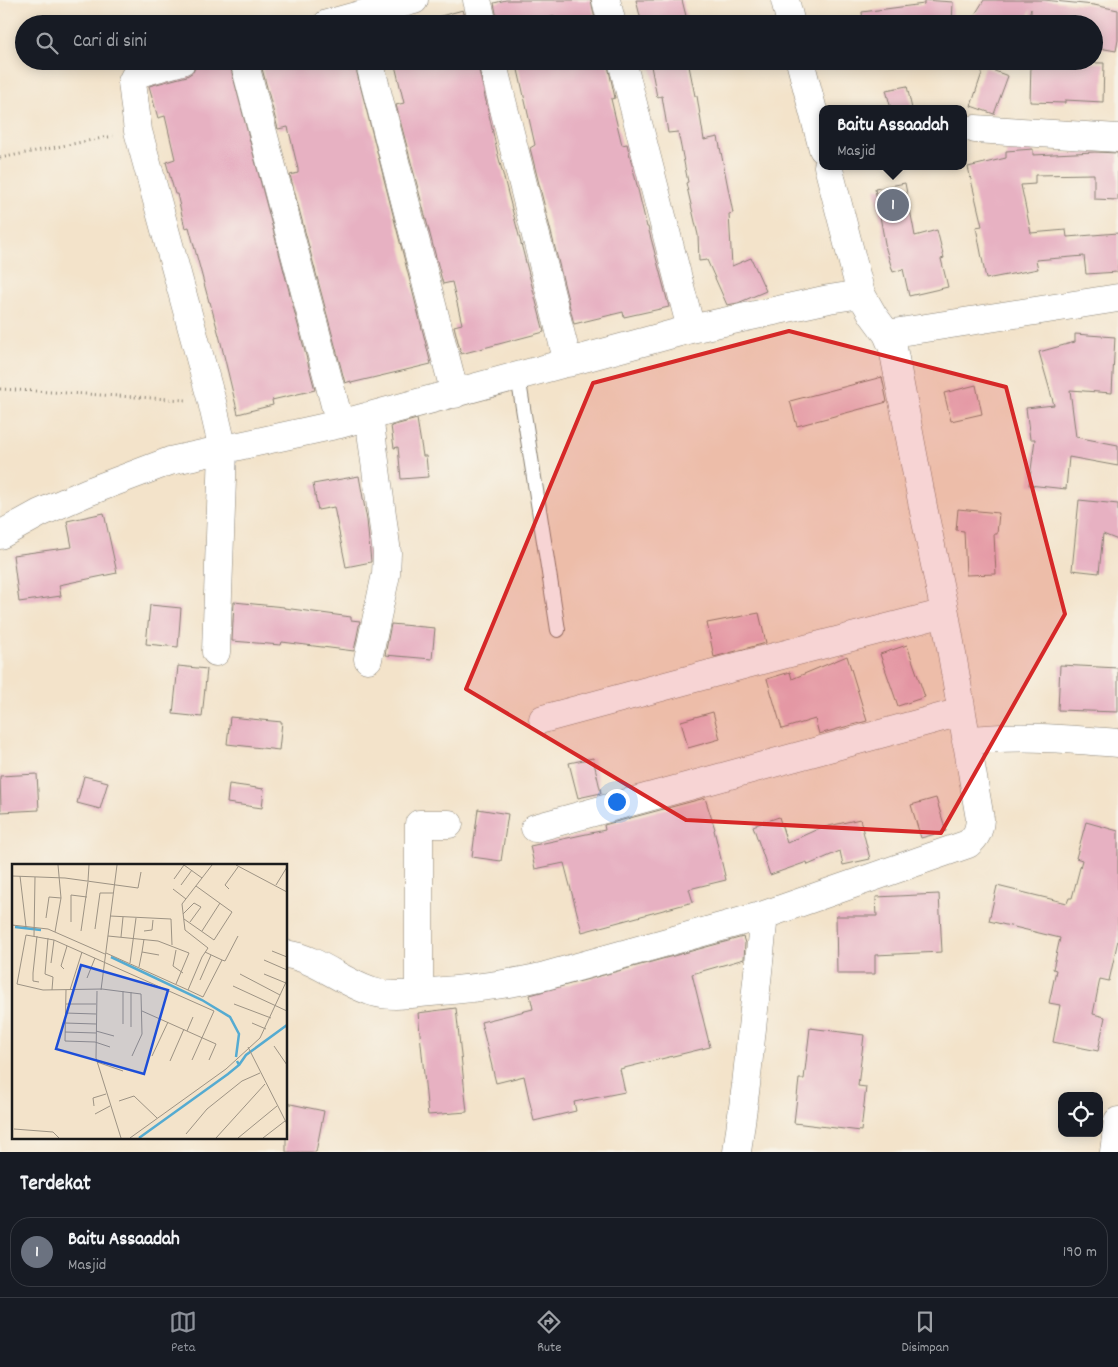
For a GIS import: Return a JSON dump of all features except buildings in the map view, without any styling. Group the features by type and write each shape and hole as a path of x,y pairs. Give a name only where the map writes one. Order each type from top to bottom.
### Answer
{"street":[{"path":"372,15 414,0"},
{"path":"477,0 481,15"},
{"path":"606,0 610,15"},
{"path":"785,0 789,15"},
{"path":"149,70 138,73 132,82 138,131 212,402 223,450 216,652"},
{"path":"246,70 340,424"},
{"path":"371,70 455,394"},
{"path":"494,70 568,363"},
{"path":"624,70 691,329"},
{"path":"802,70 819,133"},
{"path":"975,128 1118,138"},
{"path":"288,955 313,961 369,991 381,994 484,988 527,980 764,914 968,844 974,838 979,830 980,819 945,613 893,348 887,334 861,294 829,170"},
{"path":"0,535 40,512 170,461 340,424 691,329 829,298 861,294"},
{"path":"887,334 1118,298"},
{"path":"368,659 386,574 386,553 369,416"},
{"path":"543,719 945,613"},
{"path":"535,828 961,712"},
{"path":"966,741 991,737 1037,737 1118,743"},
{"path":"419,993 419,824 449,824"},
{"path":"737,1152 764,914"},
{"path":"1114,1152 1118,1121"}],"lane":[{"path":"518,376 558,630"}],"path":[{"path":"0,158 138,131"},
{"path":"0,389 212,402"}],"highlighted area":[{"path":"789,331 1006,387 1065,614 941,833 686,820 466,689 593,383"}],"place":[{"name":"Baitu Assaadah","path":"893,205"}]}
